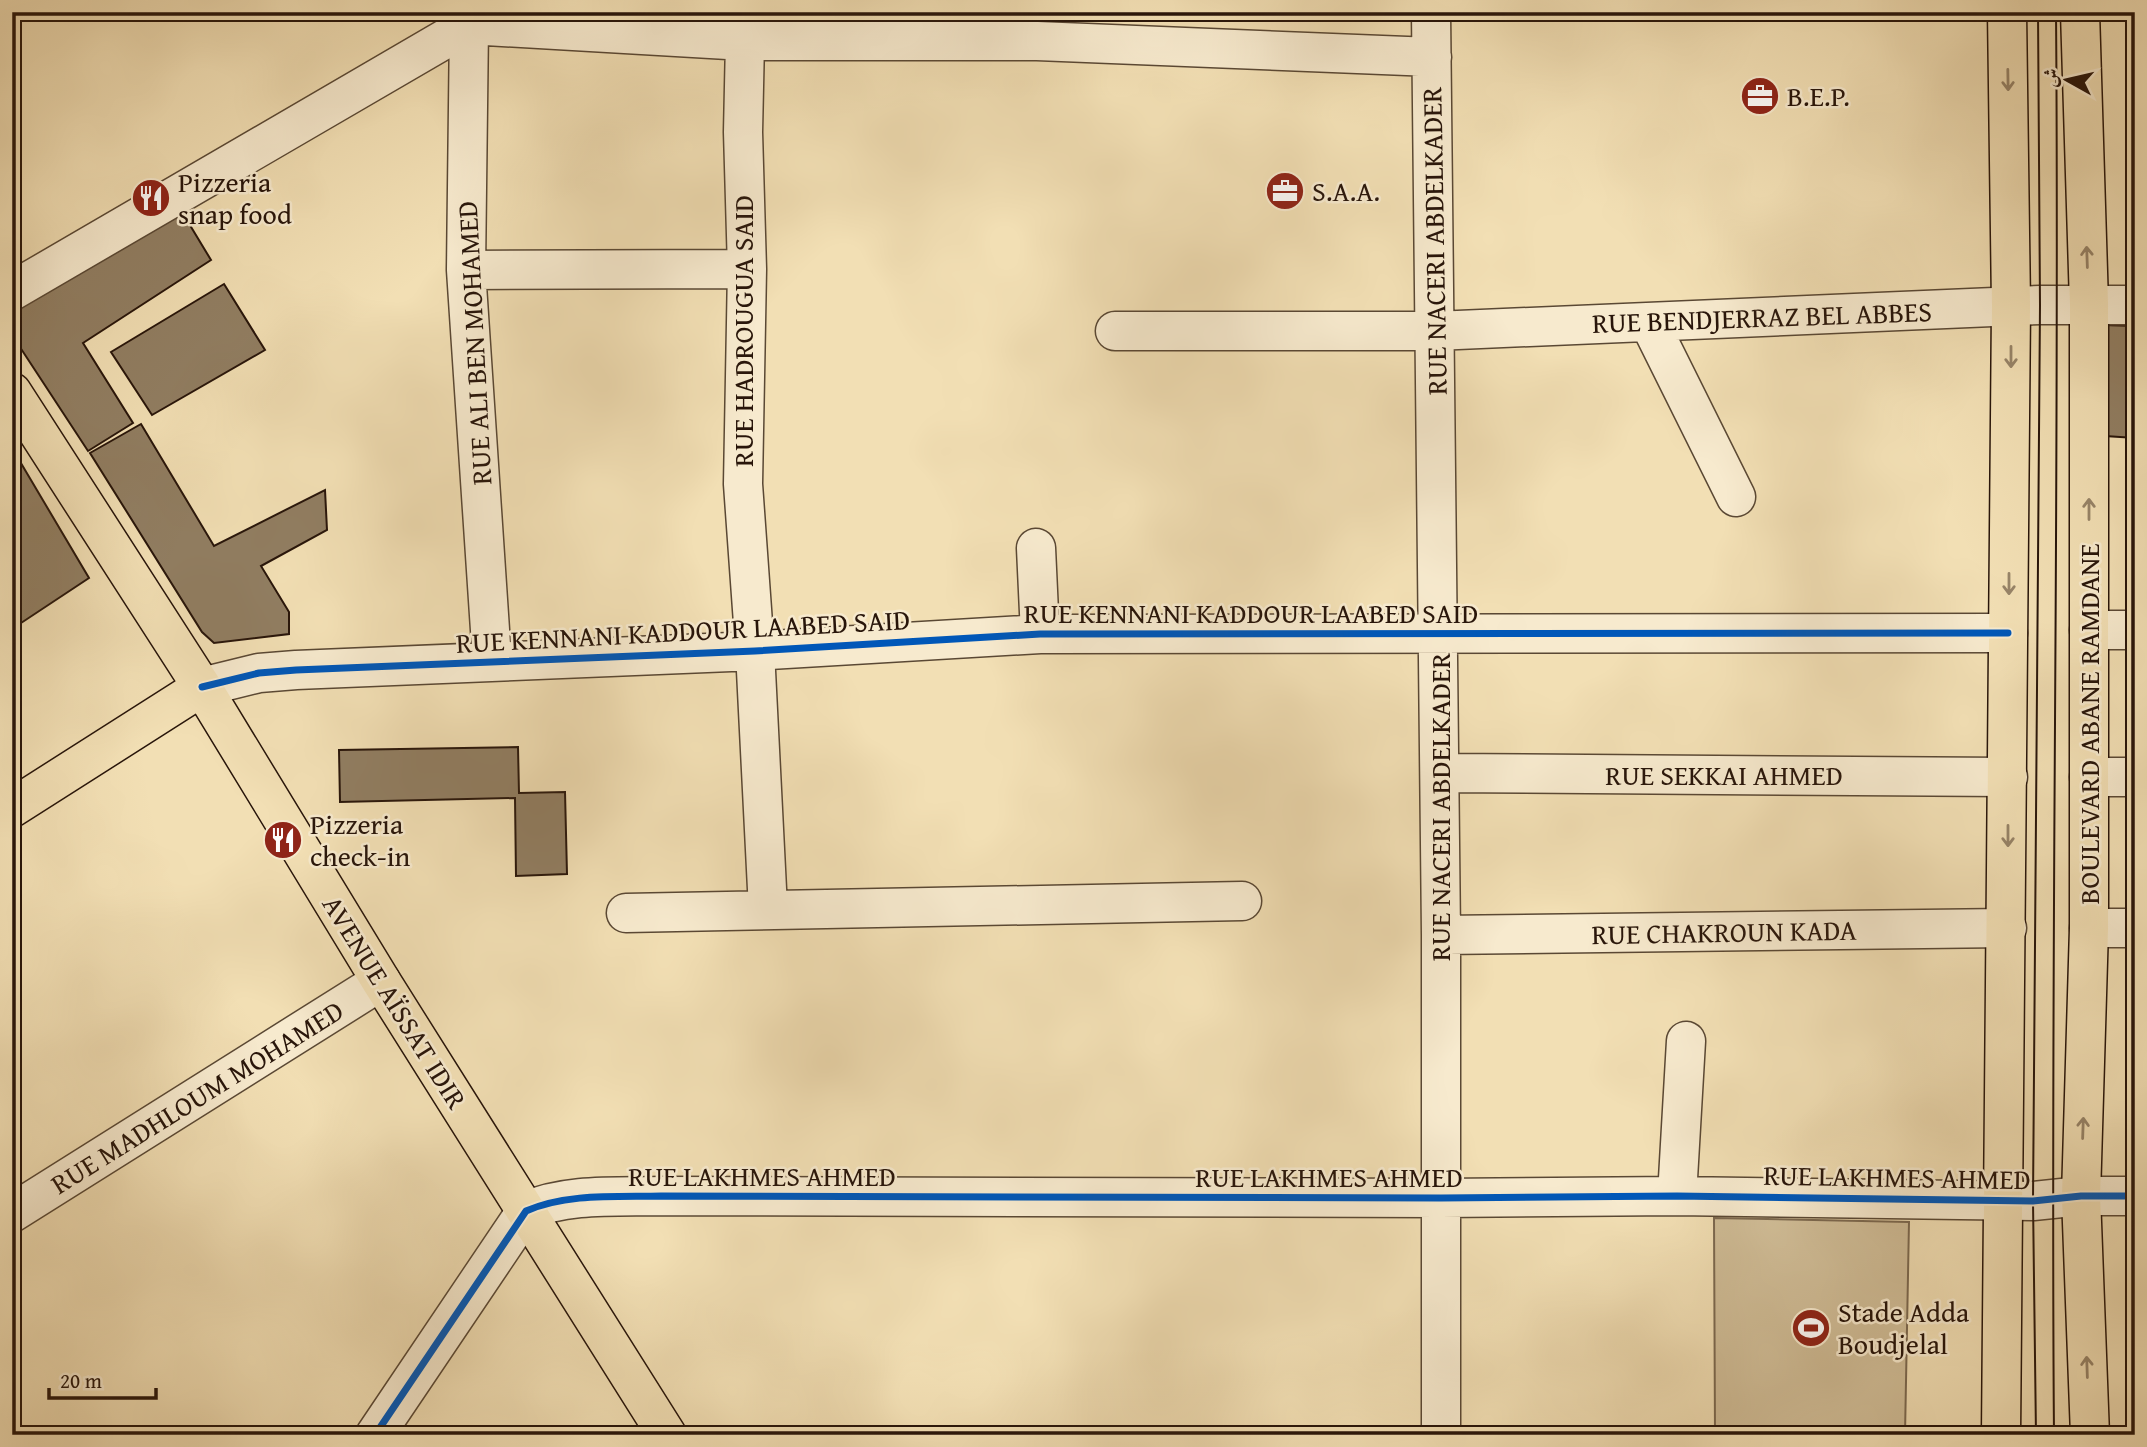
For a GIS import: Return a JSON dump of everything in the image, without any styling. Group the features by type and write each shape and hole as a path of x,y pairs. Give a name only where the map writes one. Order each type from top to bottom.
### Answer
{"main road":[{"path":"2001,1435 2011,306 2007,12"},
{"name":"BOULEVARD ABANE RAMDANE","path":"2080,12 2089,304 2089,928 2081,1196 2090,1435"},
{"name":"AVENUE AÏSSAT IDIR","path":"12,392 202,687 381,981 667,1435"},
{"path":"12,808 202,687"}],"street":[{"name":"RUE NACERI ABDELKADER","path":"1431,12 1440,773 1440,1435"},
{"path":"12,291 466,19 741,27 1032,27 1432,57"},
{"name":"RUE ALI BEN MOHAMED","path":"466,19 466,270 492,660"},
{"name":"RUE HADROUGUA SAID","path":"741,27 747,270 743,484 755,651 768,909"},
{"path":"466,270 747,270"},
{"name":"RUE BENDJERRAZ BEL ABBES","path":"1115,331 1435,331 2011,306 2135,304"},
{"path":"1649,322 1736,497"},
{"path":"1036,548 1040,634"},
{"path":"2089,630 2135,630"},
{"name":"RUE KENNANI KADDOUR LAABED SAID","path":"202,687 259,673 492,660 755,651 1040,634 2008,633"},
{"name":"RUE SEKKAI AHMED","path":"1440,773 2008,777"},
{"path":"2089,777 2135,776"},
{"path":"626,913 1242,901"},
{"name":"RUE CHAKROUN KADA","path":"1441,935 2007,928"},
{"path":"2089,928 2135,928"},
{"name":"RUE MADHLOUM MOHAMED","path":"12,1213 381,981"},
{"path":"1677,1196 1686,1041"},
{"name":"RUE LAKHMES AHMED","path":"526,1211 553,1202 586,1198 661,1196 1677,1196 2034,1200 2081,1196 2135,1196"},
{"path":"375,1435 526,1211"}],"shaded area":[{"name":"Stade Adda Boudjelal","path":"1714,1218 1909,1222 1905,1435 1715,1435"}],"building":[{"path":"179,207 211,260 83,343 133,423 88,451 12,335 12,307"},
{"path":"224,284 265,350 152,415 111,352"},
{"path":"2102,325 2135,326 2135,438 2105,436"},
{"path":"141,424 214,546 325,490 327,530 261,566 289,612 289,634 214,643 202,632 90,453"},
{"path":"12,448 89,578 12,629"},
{"path":"518,747 519,793 565,792 567,874 516,876 515,798 340,802 339,750"}],"tram line":[{"path":"2036,1435 2033,1201 2040,305 2038,12"},
{"path":"2054,1435 2056,12"}],"cycle path":[{"path":"202,687 259,673 296,670 755,651 1040,634 2008,633"},
{"path":"375,1435 526,1211 558,1201 610,1196 1677,1196 2033,1201 2081,1196 2135,1196"}],"place":[{"name":"B.E.P.","path":"1760,96"},
{"name":"S.A.A.","path":"1285,191"},
{"name":"Pizzeria snap food","path":"151,198"},
{"name":"Pizzeria check-in","path":"283,840"},
{"name":"Stade Adda Boudjelal","path":"1811,1328"}]}
